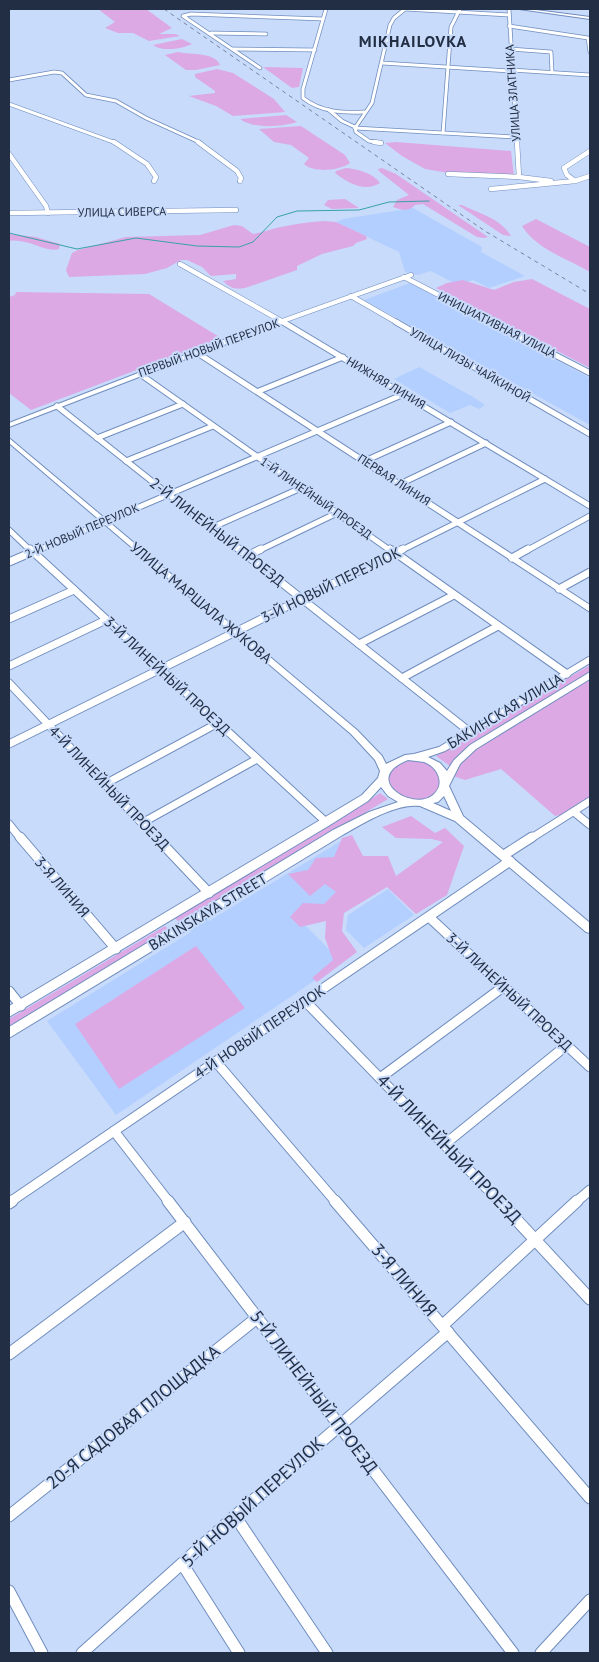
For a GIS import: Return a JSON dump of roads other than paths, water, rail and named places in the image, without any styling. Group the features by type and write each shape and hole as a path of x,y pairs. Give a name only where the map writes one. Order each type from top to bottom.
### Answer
{"main road":[{"path":"521,9 590,18"},
{"name":"ПЕРВЫЙ НОВЫЙ ПЕРЕУЛОК","path":"9,425 197,352"},
{"name":"ПЕРВАЯ ЛИНИЯ","path":"197,352 319,430 590,610"},
{"name":"УЛИЦА МАРШАЛА ЖУКОВА","path":"9,440 367,744 379,758 384,775"},
{"name":"БАКИНСКАЯ УЛИЦА","path":"416,757 442,748 590,659"},
{"name":"БАКИНСКАЯ УЛИЦА","path":"446,784 457,762 473,746 590,675"},
{"path":"460,818 446,784 444,772 438,765 429,760 416,757 398,760 390,765 384,775 386,787 392,794 400,800 417,803 460,818 590,929"},
{"name":"BAKINSKAYA STREET","path":"9,1012 366,798 384,775"},
{"path":"417,803 432,800 440,795 446,784"},
{"name":"BAKINSKAYA STREET","path":"9,1032 337,833 392,805 417,803"},
{"path":"165,920 176,932"}],"street":[{"path":"326,9 302,95 309,103 328,109 345,112 364,112"},
{"path":"381,143 369,140 356,132 355,127 372,103 390,25 394,18 405,9 459,10 509,15"},
{"name":"УЛИЦА ЗЛАТНИКА","path":"510,9 511,70 519,177"},
{"path":"443,132 451,27 459,10"},
{"path":"266,34 211,33 184,17 185,14 323,19"},
{"path":"509,26 588,38 590,52"},
{"path":"211,33 211,36 260,68"},
{"path":"233,49 315,50"},
{"path":"510,49 550,52 552,72"},
{"path":"382,63 590,75"},
{"path":"9,80 58,72 63,74 86,96 116,102 201,143 237,171 241,178 240,181"},
{"path":"9,104 115,142 146,164 156,177 154,181"},
{"path":"328,109 342,121 355,127 516,138"},
{"path":"575,181 567,175 564,168 589,153"},
{"path":"9,154 46,206 48,213"},
{"path":"448,174 519,177 563,183"},
{"path":"491,189 563,183 590,176"},
{"name":"УЛИЦА СИВЕРСА","path":"9,213 236,210"},
{"name":"НИЖНЯЯ ЛИНИЯ","path":"180,264 343,357 590,506"},
{"name":"ПЕРВЫЙ НОВЫЙ ПЕРЕУЛОК","path":"197,352 411,275"},
{"name":"ИНИЦИАТИВНАЯ УЛИЦА","path":"404,277 590,373"},
{"name":"УЛИЦА ЛИЗЫ ЧАЙКИНОЙ","path":"351,296 590,434"},
{"path":"259,391 343,357"},
{"name":"1-Й ЛИНЕЙНЫЙ ПРОЕЗД","path":"140,374 567,674"},
{"name":"2-Й НОВЫЙ ПЕРЕУЛОК","path":"9,562 404,394"},
{"path":"97,438 183,404"},
{"name":"2-Й ЛИНЕЙНЫЙ ПРОЕЗД","path":"57,406 470,732"},
{"path":"365,461 451,422"},
{"path":"126,460 213,426"},
{"path":"400,484 486,443"},
{"name":"3-Й НОВЫЙ ПЕРЕУЛОК","path":"9,744 545,479"},
{"path":"211,528 301,488"},
{"path":"247,556 337,513"},
{"path":"512,558 590,516"},
{"name":"3-Й ЛИНЕЙНЫЙ ПРОЕЗД","path":"9,530 326,822"},
{"path":"560,589 590,572"},
{"path":"9,618 74,590"},
{"path":"359,644 454,595"},
{"path":"9,666 106,620"},
{"path":"402,678 498,626"},
{"name":"4-Й ЛИНЕЙНЫЙ ПРОЕЗД","path":"9,682 209,893"},
{"path":"105,784 218,723"},
{"path":"142,823 257,759"},
{"name":"4-Й НОВЫЙ ПЕРЕУЛОК","path":"9,1203 429,917 507,858 590,801"},
{"path":"574,812 590,825"},
{"name":"3-Я ЛИНИЯ","path":"9,824 116,949"},
{"name":"3-Й ЛИНЕЙНЫЙ ПРОЕЗД","path":"429,917 590,1067"},
{"path":"380,1078 503,987"},
{"path":"9,990 20,1006"},
{"name":"4-Й ЛИНЕЙНЫЙ ПРОЕЗД","path":"305,1001 445,1144 590,1299"},
{"path":"445,1144 567,1045"},
{"name":"3-Я ЛИНИЯ","path":"216,1062 590,1498"},
{"name":"5-Й ЛИНЕЙНЫЙ ПРОЕЗД","path":"114,1131 513,1653"},
{"name":"5-Й НОВЫЙ ПЕРЕУЛОК","path":"82,1653 339,1426 445,1328 535,1239 590,1190"},
{"path":"9,1354 185,1222"},
{"name":"20-Я САДОВАЯ ПЛОЩАДКА","path":"9,1516 258,1317"},
{"path":"235,1516 327,1653"},
{"path":"183,1565 239,1653"},
{"path":"9,1591 42,1653"},
{"path":"541,1653 590,1600"}],"waterway":[{"path":"9,233 77,249 136,238 197,246 239,247 253,242 277,217 297,211 359,210 389,202 429,201"}],"railway":[{"path":"164,9 485,231 590,294"}],"district":[{"name":"MIKHAILOVKA","path":"413,41"}]}
